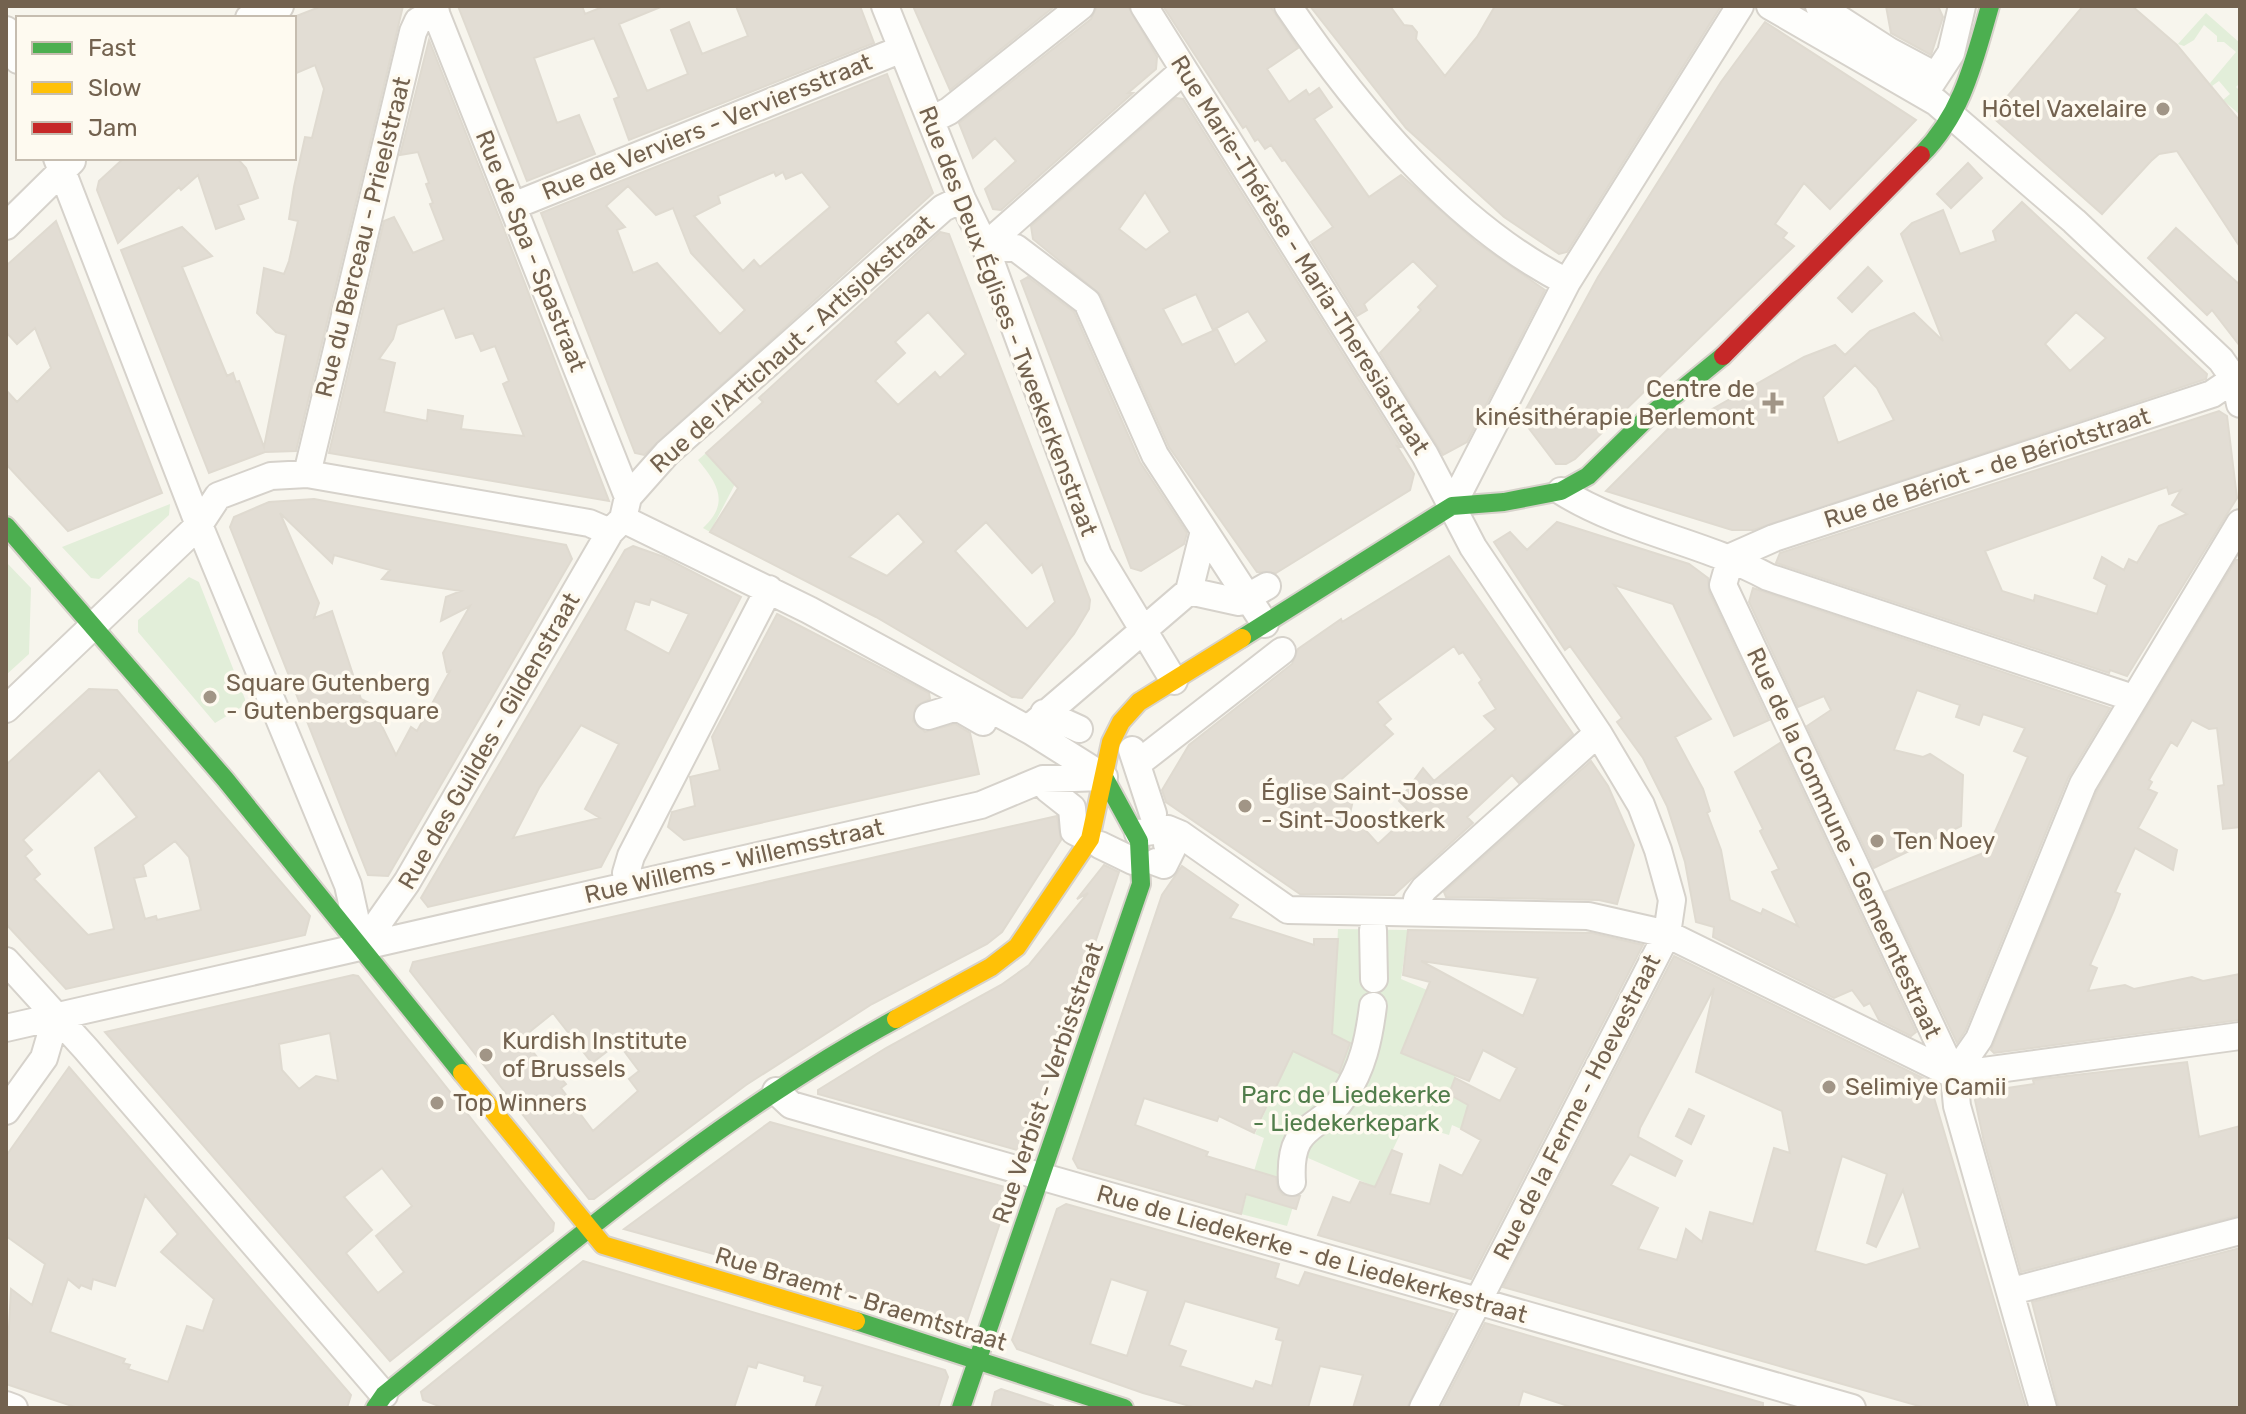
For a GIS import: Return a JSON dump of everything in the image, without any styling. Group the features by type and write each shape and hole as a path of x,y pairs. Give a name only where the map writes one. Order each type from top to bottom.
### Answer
{"main road":[{"path":"386,1404 588,1230 776,1091 875,1030 991,967 1017,947 1090,839 1111,742 1121,722 1139,702 1452,506 1504,502 1561,491 1588,476 1647,418 1735,346 1944,132 1970,76 1990,6"},
{"path":"6,526 95,623 362,946"},
{"name":"Rue Verbist - Verbiststraat","path":"961,1408 1141,884 1145,862 1145,824 1104,777"},
{"name":"Rue Braemt - Braemtstraat","path":"362,946 603,1245 978,1359 1124,1408"}],"street":[{"path":"254,16 280,6"},
{"name":"Rue des Deux Églises - Tweekerkenstraat","path":"885,6 962,199 985,246 1098,555 1174,681"},
{"path":"931,120 949,111 1081,6"},
{"name":"Rue Marie-Thérèse - Maria-Theresiastraat","path":"1144,6 1425,455 1478,555 1598,733 1641,805 1672,900 1667,934"},
{"path":"1288,6 1381,132 1426,176 1491,230 1567,282"},
{"path":"1452,506 1567,282 1740,6"},
{"path":"1770,6 1822,39 1850,50 1925,93 1953,115 2074,221 2221,360 2238,386"},
{"path":"1819,6 1933,80 1951,53 1962,6"},
{"name":"Rue de Spa - Spastraat","path":"434,9 513,206 620,516"},
{"name":"Rue du Berceau - Prieelstraat","path":"307,474 413,32 418,21 434,9"},
{"path":"6,30 16,55"},
{"name":"Rue de Verviers - Verviersstraat","path":"513,206 902,49"},
{"path":"985,246 1184,70"},
{"path":"6,226 64,163 199,525 348,885 362,946"},
{"name":"Rue de l'Artichaut - Artisjokstraat","path":"620,516 667,453 943,208 962,199"},
{"path":"985,246 1016,248 1087,302 1155,455 1204,531 1257,591 1265,624"},
{"name":"Rue de Bériot - de Bériotstraat","path":"1731,557 1774,538 2238,386"},
{"path":"6,709 199,525 218,496 271,476 307,474 589,523 620,516 769,589 1036,745 1072,808 1074,831 1090,839 1152,856"},
{"path":"1561,491 1593,511 1731,557 1768,577 2133,698"},
{"name":"Rue des Guildes - Gildenstraat","path":"362,946 404,887 620,516"},
{"path":"1954,1075 1979,1039 2083,784 2240,523"},
{"path":"1036,745 1143,630 1189,591 1204,531"},
{"name":"Rue de la Commune - Gemeentestraat","path":"1731,557 1723,585 1954,1075 1957,1106 2043,1408"},
{"path":"629,885 626,873 631,856 769,589"},
{"path":"1189,591 1239,602 1257,591"},
{"path":"1282,651 1135,757 1145,824 1180,834 1288,910 1416,910 1588,916 1667,934 1954,1075 2240,1036"},
{"path":"928,716 957,707 1104,777"},
{"path":"1036,745 1079,729"},
{"path":"1416,910 1417,899 1424,889 1598,733"},
{"name":"Rue Willems - Willemsstraat","path":"6,1028 981,805 1043,779 1104,777"},
{"path":"294,860 328,839"},
{"path":"1373,930 1374,979"},
{"name":"Rue de la Ferme - Hoevestraat","path":"1423,1408 1667,934"},
{"path":"6,961 183,1162 386,1404"},
{"path":"1292,1182 1291,1159 1304,1130 1343,1098 1368,1049 1373,1006"},
{"path":"6,1111 44,1058 56,1017"},
{"name":"Rue de Liedekerke - de Liedekerkestraat","path":"776,1091 791,1105 1852,1408"},
{"path":"2012,1291 2240,1231"},
{"path":"6,1405 14,1408"}],"green space":[{"path":"2206,13 2240,43 2240,83 2236,87 2240,91 2240,115 2223,100 2230,94 2219,81 2212,86 2210,83 2236,52 2224,42 2217,42 2217,36 2204,25 2194,40 2184,46 2178,44"},
{"path":"706,453 735,484 710,532 703,528 719,502 711,477 698,460"},
{"path":"170,504 169,515 99,579 91,578 62,547"},
{"path":"6,562 31,588 29,654 6,675"},
{"name":"Square Gutenberg - Gutenbergsquare","path":"189,577 199,582 245,699 245,705 215,723 138,632 138,620"},
{"name":"Parc de Liedekerke - Liedekerkepark","path":"1338,929 1408,930 1401,979 1427,990 1401,1053 1456,1075 1449,1094 1468,1105 1461,1129 1452,1125 1449,1135 1406,1122 1375,1187 1308,1158 1287,1226 1241,1214 1264,1138 1255,1134 1293,1051 1326,1022 1333,1021"}],"building":[{"path":"322,6 403,6 296,451 265,452 209,473 121,250 182,227 212,256 182,267 227,376 233,373 236,382 239,381 264,447 286,335 276,332 257,313 264,268 284,274 289,261 298,221 289,219 294,187 305,137 312,138 324,89 315,65 296,73 296,16"},
{"path":"458,6 582,6 585,14 605,6 663,6 619,24 647,91 688,74 671,30 689,22 702,54 748,36 736,6 860,6 874,43 629,140 614,99 619,97 594,38 534,58 557,123 579,115 595,154 527,181"},
{"path":"913,6 1055,6 950,90"},
{"path":"1097,6 1128,6 1157,57 1156,69 1001,210 993,209 985,189 1016,161 995,138 973,158 959,123 1091,19"},
{"path":"1163,6 1270,6 1298,48 1267,69 1289,102 1306,90 1309,95 1319,88 1332,107 1314,119 1369,197 1401,175 1476,242 1545,290 1467,442 1443,455 1380,353 1421,310 1418,307 1438,286 1413,261 1364,304 1367,310 1357,316 1311,242 1333,227 1285,160 1282,161 1271,145 1265,149 1258,139 1255,141 1246,126 1243,128"},
{"path":"1310,6 1390,6 1404,25 1412,26 1417,32 1416,39 1445,76 1477,37 1495,6 1721,6 1567,252 1559,254 1504,217 1406,128"},
{"path":"1886,6 1938,6 1943,17 1931,55 1891,33"},
{"path":"2083,6 2132,6 2177,45 2240,121 2240,247 2177,151 2159,154 2102,214 1991,116"},
{"path":"1765,22 1916,120 1830,209 1804,183 1775,224 1787,233 1783,238 1794,246 1575,459 1566,464 1556,464 1521,418 1598,277 1721,82"},
{"path":"429,40 609,501 329,453 384,221 394,217 413,253 444,240 430,204 433,203 426,184 429,183 418,152 400,155","holes":["444,308 456,338 473,333 481,351 495,346 509,381 503,384 524,436 461,429 463,416 428,410 427,421 384,412 395,363 379,359 393,339 397,325"]},
{"path":"887,74 933,193 644,455 635,453 541,213","holes":["774,172 776,176 783,172 786,179 802,172 830,207 760,267 754,260 743,271 694,216 720,203 718,196","628,186 656,215 673,208 691,253 745,310 720,334 657,263 633,273 617,230 625,227 606,206"]},
{"path":"1176,98 1183,99 1401,447 1397,446 1414,474 1410,490 1276,573 1257,572 1169,447 1101,295 1033,239 1031,226","holes":["1145,192 1170,232 1146,250 1119,229","1196,294 1213,330 1248,311 1267,341 1235,365 1217,329 1182,345 1163,309"]},
{"path":"122,160 239,160 246,168 258,198 238,205 244,219 216,229 198,175 181,190 179,187 118,243 97,190 99,181"},
{"path":"1968,163 1982,178 1951,208 1937,194"},
{"path":"2022,202 2207,374 2206,379 1753,530 1732,530 1606,491 1673,424 1677,429 1804,357 1835,345 1845,355 1870,331 1914,313 1943,341 1901,234 1912,223 1943,210 1960,254 1996,241 1993,231","holes":["2076,312 2106,338 2070,371 2045,344","1855,365 1877,388 1894,420 1838,443 1823,397"]},
{"path":"56,221 162,493 68,531 6,464 6,390 17,402 51,368 35,328 17,344 6,332 6,266"},
{"path":"2176,228 2240,285 2240,346 2212,310 2207,315 2148,258"},
{"path":"940,232 949,234 1090,600 1089,609 1074,634 1022,698 1012,697 876,617 710,532 738,488 706,453 763,402 759,398","holes":["928,312 966,354 940,378 935,372 898,405 875,381 905,353 895,342","898,513 924,542 887,576 849,557","986,522 1032,573 1042,564 1055,602 1027,629 955,551"]},
{"path":"1868,267 1882,281 1852,312 1838,298"},
{"path":"1028,277 1074,312 1140,462 1187,533 1184,544 1141,571 1131,568 1021,281"},
{"path":"2219,411 2227,416 2237,498 2127,676 2110,670 2109,673 1776,563 1780,553","holes":["2167,487 2169,494 2181,490 2172,505 2187,514 2159,526 2137,563 2129,559 2124,570 2102,557 2094,578 2107,585 2097,614 2035,595 2034,601 2002,591 1985,551"]},
{"path":"314,499 566,545 572,559 388,876 368,875 230,527 234,517 269,502","holes":["280,513 332,563 334,555 390,570 382,579 461,591 446,597 441,621 470,606 443,653 447,672 450,671 417,731 411,727 396,755 371,704 361,699 332,611 314,618 319,603"]},
{"path":"1557,522 1689,564 1708,578 1709,592 1769,720 1734,736 1673,604 1614,585 1711,719 1675,737 1703,789 1710,811 1707,813 1721,850 1730,900 1761,914 1763,909 1798,926 1772,872 1779,869 1760,831 1763,829 1735,772 1780,743 1916,1032 1911,1036 1879,1020 1870,1003 1864,1006 1852,990 1834,998 1713,937 1714,927 1696,922 1685,862 1667,806 1643,758 1617,722 1622,718 1570,646 1565,650 1494,542 1510,532 1527,550"},
{"path":"633,546 664,557 741,597 601,867 428,907 421,898 625,550","holes":["651,599 689,614 669,654 625,630 635,601 649,605","581,725 619,744 585,809 600,818 513,838 539,788"]},
{"path":"1449,556 1573,734 1519,783 1512,775 1467,817 1473,823 1394,895 1300,894 1166,802 1162,790 1189,745 1292,664 1298,649 1341,619 1342,622","holes":["1454,646 1459,654 1463,652 1482,680 1479,683 1496,709 1484,716 1496,729 1434,781 1423,768 1399,801 1411,813 1378,844 1350,813 1356,788 1336,784 1393,734 1384,725 1391,719 1377,702"]},
{"path":"2236,560 2240,560 2240,827 2223,829 2218,786 2224,785 2217,728 2209,729 2192,720 2177,746 2171,742 2149,780 2152,782 2148,789 2157,793 2138,828 2177,850 2173,870 2135,848 2115,892 2120,894 2090,965 2097,968 2088,991 2125,985 2134,989 2192,977 2203,981 2240,974 2240,1020 1994,1053 1991,1050 2097,791"},
{"path":"1753,588 2110,708 2068,778 1965,1031 1957,1043 1885,892 1986,852 2028,757 2014,751 2025,728 1983,714 1979,725 1956,717 1960,705 1917,690 1894,750 1923,757 1930,754 1963,775 1961,826 1874,868 1807,726 1831,710 1824,696 1798,707 1749,602"},
{"path":"777,614 929,693 930,699 916,706 913,721 925,732 955,724 970,733 979,774 684,840 668,827 672,812 695,806 690,777 720,770 712,737"},
{"path":"89,689 117,690 310,916 305,935 66,989 6,924 6,765","holes":["99,770 137,817 95,848 114,929 88,935 34,879 40,874 25,856 32,850 23,840","175,841 189,857 201,910 157,920 156,916 145,919 134,878 146,876 143,865"]},
{"path":"1591,761 1608,786 1634,845 1617,904 1599,900 1446,897 1444,892"},
{"path":"1057,816 1061,840 1002,932 987,944 872,1004 746,1085 594,1199 589,1199 410,971 413,962","holes":["553,1013 592,1063 618,1043 639,1071 629,1079 638,1091 593,1131 561,1088 566,1084 549,1064 545,1067 522,1038"]},
{"path":"1104,865 1119,872 1024,1152 818,1094 818,1090 886,1048 1001,985 1029,965 1088,893 1077,899"},
{"path":"1182,866 1238,905 1230,918 1314,945 1314,939 1338,939 1332,1034 1350,1043 1339,1073 1293,1051 1254,1133 1219,1116 1217,1121 1144,1098 1135,1125 1208,1152 1206,1156 1276,1177 1278,1189 1283,1195 1300,1196 1296,1209 1246,1194 1241,1214 1078,1168 1073,1159 1162,895"},
{"path":"1408,930 1592,933 1643,945 1471,1279 1318,1235 1333,1197 1350,1203 1360,1182 1375,1187 1392,1150 1402,1154 1390,1194 1430,1204 1440,1165 1462,1176 1481,1140 1461,1129 1468,1105 1449,1094 1455,1078 1500,1101 1517,1068 1483,1050 1469,1081 1401,1053 1430,982 1403,975","holes":["1421,961 1538,978 1523,1016"]},
{"path":"1674,956 1929,1081 2026,1408 1926,1408 1503,1287","holes":["1714,988 1696,1072 1782,1111 1790,1153 1774,1148 1753,1224 1710,1212 1702,1242 1686,1229 1677,1260 1638,1249 1658,1208 1611,1185 1630,1154 1675,1176 1682,1161 1638,1137","1842,1156 1887,1174 1867,1243 1876,1247 1903,1190 1920,1248 1866,1265 1815,1251"]},
{"path":"358,976 554,1223 553,1231 390,1361 105,1032","holes":["330,1033 338,1081 316,1076 299,1089 282,1070 279,1044","382,1168 412,1206 376,1236 404,1272 378,1293 346,1253 372,1230 344,1197"]},
{"path":"2187,1062 2199,1137 2240,1126 2240,1215 2021,1272 1984,1142 1975,1100 1981,1092 2034,1084 2033,1080"},
{"path":"69,1067 351,1395 347,1408 78,1408 6,1384 11,1289 32,1305 45,1264 6,1236 6,1156","holes":["145,1195 178,1234 161,1252 214,1299 203,1331 187,1326 168,1382 128,1369 130,1365 123,1363 125,1359 50,1332 68,1279 79,1288 81,1285 91,1289 93,1279 115,1286"]},
{"path":"1689,1109 1704,1116 1691,1144 1676,1136"},
{"path":"770,1122 1005,1187 1009,1196 966,1324 957,1329 807,1280 624,1229"},
{"path":"1066,1204 1279,1264 1275,1278 1299,1286 1305,1272 1453,1314 1407,1408 1353,1408 1363,1375 1320,1366 1308,1408 1197,1408 1143,1393 1017,1349 1012,1340 1057,1209","holes":["1111,1279 1148,1291 1127,1356 1090,1344","1185,1301 1279,1328 1276,1339 1283,1341 1272,1386 1256,1381 1253,1389 1180,1366 1186,1351 1169,1345"]},
{"path":"2240,1248 2240,1408 2059,1408 2032,1302"},
{"path":"583,1261 945,1370 948,1377 938,1408 815,1408 823,1386 804,1381 805,1376 758,1362 756,1368 748,1366 734,1408 444,1408 423,1400 421,1392"},
{"path":"1485,1323 1763,1403 1763,1408 1574,1408 1523,1391 1518,1408 1441,1408"},
{"path":"1001,1389 1053,1408 991,1408 995,1392"}],"traffic: fast":[{"path":"1921,155 1957,104 1990,6"},
{"path":"1242,638 1452,506 1504,502 1561,491 1588,476 1647,418 1723,356"},
{"path":"6,526 225,779 462,1073"},
{"path":"961,1408 1141,884 1139,841 1104,777"},
{"path":"375,1408 384,1395 696,1147 828,1058 896,1019"},
{"path":"856,1321 1124,1408"}],"traffic: slow":[{"path":"896,1019 991,967 1017,947 1090,839 1111,742 1121,722 1139,702 1242,638"},
{"path":"462,1073 603,1245 856,1321"}],"traffic: jam":[{"path":"1723,356 1921,155"}],"place":[{"name":"Hôtel Vaxelaire","path":"2163,109"},
{"name":"Centre de kinésithérapie Berlemont","path":"1773,403"},
{"name":"Square Gutenberg - Gutenbergsquare","path":"210,697"},
{"name":"Église Saint-Josse - Sint-Joostkerk","path":"1245,806"},
{"name":"Ten Noey","path":"1877,841"},
{"name":"Kurdish Institute of Brussels","path":"486,1055"},
{"name":"Selimiye Camii","path":"1829,1087"},
{"name":"Top Winners","path":"437,1103"}]}
